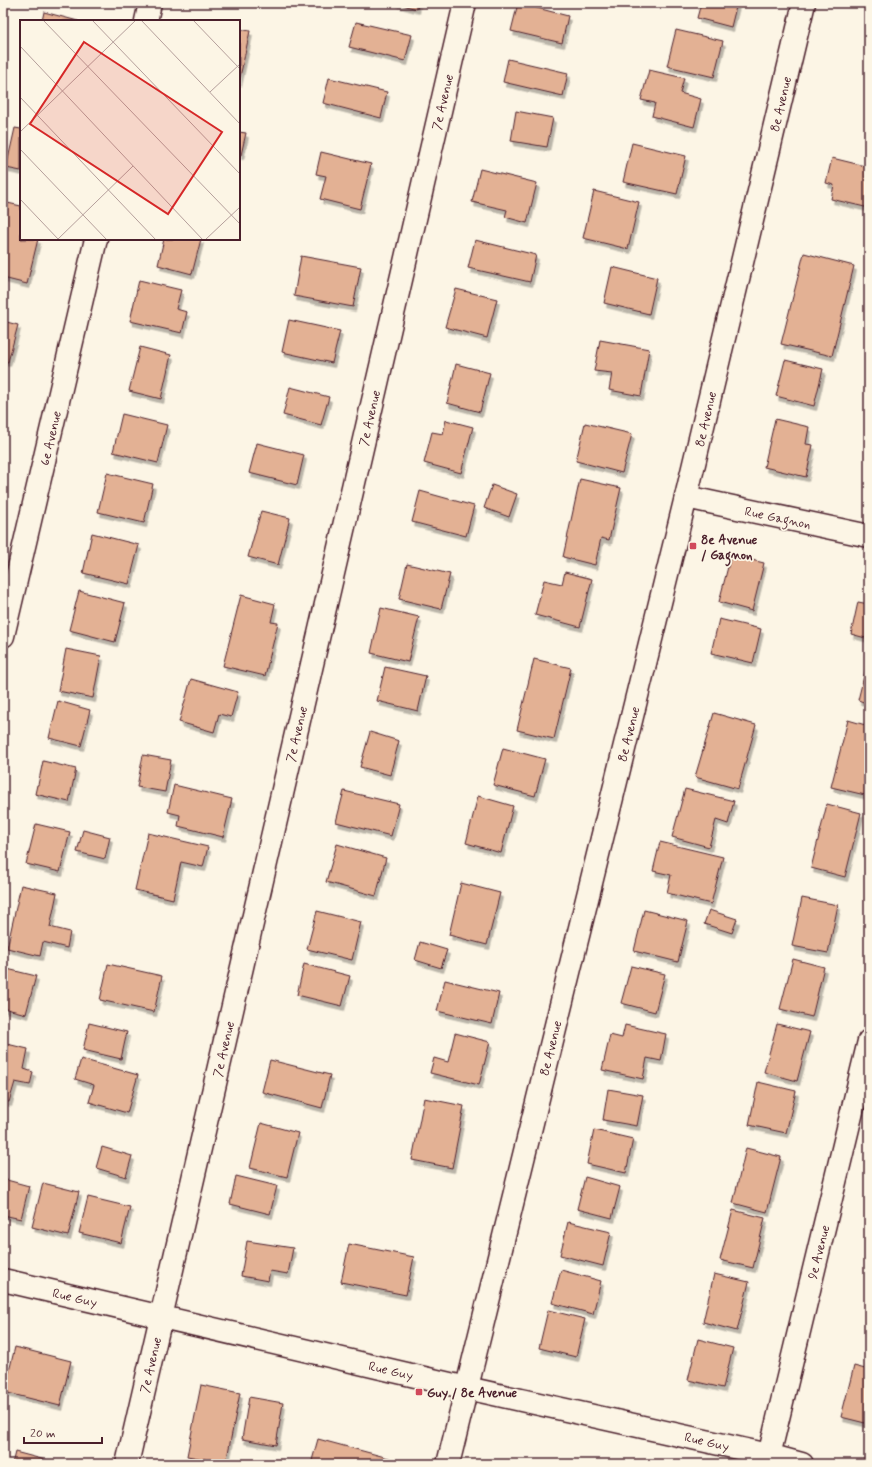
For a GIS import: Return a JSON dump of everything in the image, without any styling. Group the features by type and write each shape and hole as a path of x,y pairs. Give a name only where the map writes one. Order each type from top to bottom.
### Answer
{"street":[{"path":"146,20 150,3"},
{"name":"7e Avenue","path":"127,1464 465,3"},
{"name":"8e Avenue","path":"448,1464 686,497 804,3"},
{"name":"6e Avenue","path":"3,636 96,240"},
{"name":"Rue Gagnon","path":"686,497 869,536"},
{"name":"9e Avenue","path":"768,1460 869,1041"},
{"name":"Rue Guy","path":"3,1280 768,1460 802,1464"}],"building":[{"path":"395,3 418,3 417,9"},
{"path":"518,3 568,16 562,43 511,31"},
{"path":"701,3 737,3 731,27 697,18"},
{"path":"44,12 74,20 42,20"},
{"path":"356,22 412,35 405,61 349,47"},
{"path":"240,29 250,31 240,77"},
{"path":"676,30 723,41 714,77 667,66"},
{"path":"508,59 568,73 563,96 503,82"},
{"path":"649,70 684,78 680,93 701,99 694,127 652,116 655,103 641,100"},
{"path":"329,78 387,92 381,118 323,103"},
{"path":"516,111 553,118 547,147 511,141"},
{"path":"15,128 20,129 20,171 6,168"},
{"path":"240,132 246,133 240,155"},
{"path":"632,143 686,156 677,194 623,182"},
{"path":"321,152 371,164 360,209 320,199 326,176 316,174"},
{"path":"832,158 869,167 869,208 831,199 834,185 826,183"},
{"path":"480,169 537,183 527,223 505,217 507,210 472,202"},
{"path":"594,191 639,202 628,249 583,238"},
{"path":"3,202 20,206 20,240 38,240 27,284 3,278"},
{"path":"164,240 201,240 192,274 158,265"},
{"path":"475,240 536,255 530,282 468,268"},
{"path":"804,253 854,266 832,356 781,344"},
{"path":"301,256 361,267 353,307 294,296"},
{"path":"612,267 657,278 649,314 604,303"},
{"path":"139,280 181,290 176,309 187,312 182,333 130,321"},
{"path":"456,289 497,299 487,338 445,327"},
{"path":"289,320 340,331 332,363 282,352"},
{"path":"3,321 18,325 8,362 3,361"},
{"path":"600,340 649,349 641,396 609,390 612,373 594,371"},
{"path":"140,347 171,355 161,399 129,391"},
{"path":"785,360 823,369 814,406 776,396"},
{"path":"456,364 490,373 480,412 447,403"},
{"path":"290,387 329,397 321,425 283,415"},
{"path":"122,414 167,425 158,463 113,452"},
{"path":"775,419 809,427 806,444 813,445 806,477 764,467"},
{"path":"446,420 473,427 461,473 424,463 432,432 443,434"},
{"path":"585,423 632,434 622,473 576,461"},
{"path":"257,443 304,455 297,485 249,473"},
{"path":"107,473 153,484 144,523 98,512"},
{"path":"580,479 621,488 609,540 601,538 595,565 563,557"},
{"path":"492,485 517,494 509,517 484,508"},
{"path":"420,491 474,506 466,536 412,522"},
{"path":"261,511 290,518 278,565 248,557"},
{"path":"92,533 139,545 129,584 83,573"},
{"path":"731,555 764,563 752,611 719,602"},
{"path":"407,564 450,574 441,609 399,599"},
{"path":"565,572 592,579 580,627 535,615 544,580 562,584"},
{"path":"79,591 125,603 115,642 69,630"},
{"path":"241,595 275,604 271,622 278,623 265,676 223,666"},
{"path":"858,602 869,604 869,639 851,634"},
{"path":"381,608 419,617 408,662 371,653"},
{"path":"719,619 761,629 753,663 711,653"},
{"path":"66,649 101,656 93,698 58,691"},
{"path":"534,659 571,668 554,739 517,730"},
{"path":"385,667 426,676 418,711 377,701"},
{"path":"866,668 869,669 869,704 858,700"},
{"path":"191,679 238,692 231,717 219,714 214,732 179,722"},
{"path":"58,701 90,710 81,746 49,738"},
{"path":"714,713 756,725 738,789 695,777"},
{"path":"848,720 869,726 869,777 865,795 831,787"},
{"path":"370,732 399,741 390,775 360,767"},
{"path":"503,748 545,759 535,796 493,785"},
{"path":"143,755 171,760 165,792 137,787"},
{"path":"43,761 76,769 69,802 35,794"},
{"path":"174,785 232,799 223,837 178,826 180,815 168,812"},
{"path":"685,789 734,801 728,824 716,820 709,847 672,837"},
{"path":"344,791 399,804 391,836 336,822"},
{"path":"478,796 513,806 501,853 466,843"},
{"path":"827,804 861,813 845,877 811,868"},
{"path":"36,824 70,832 60,872 26,864"},
{"path":"83,830 110,837 105,859 77,852"},
{"path":"148,833 208,847 203,867 181,862 173,899 135,890"},
{"path":"660,842 723,857 711,904 667,893 671,875 653,871"},
{"path":"337,844 386,858 376,896 326,882"},
{"path":"461,883 500,893 487,945 449,935"},
{"path":"21,885 57,893 50,927 70,932 67,948 43,942 40,956 7,948"},
{"path":"802,898 838,905 828,953 792,946"},
{"path":"644,910 688,921 678,962 634,951"},
{"path":"709,910 737,919 732,933 704,924"},
{"path":"317,911 361,922 352,960 307,949"},
{"path":"420,942 447,950 441,968 415,960"},
{"path":"793,959 824,967 812,1017 780,1009"},
{"path":"108,964 162,976 154,1012 100,1000"},
{"path":"304,964 350,976 342,1006 297,995"},
{"path":"631,966 665,974 655,1012 621,1003"},
{"path":"3,968 36,976 26,1014 3,1008"},
{"path":"445,980 499,993 492,1024 437,1011"},
{"path":"89,1023 127,1032 121,1059 83,1050"},
{"path":"777,1024 810,1032 797,1081 764,1072"},
{"path":"625,1025 666,1034 661,1061 647,1058 643,1079 602,1070 610,1035 622,1038"},
{"path":"455,1033 490,1042 479,1085 430,1073 434,1058 448,1062"},
{"path":"3,1043 28,1049 24,1069 33,1072 30,1085 15,1082 9,1102 3,1101"},
{"path":"81,1059 138,1075 127,1113 89,1102 94,1085 75,1079"},
{"path":"270,1060 330,1075 322,1108 262,1092"},
{"path":"758,1082 796,1091 786,1133 749,1125"},
{"path":"608,1089 643,1095 637,1126 603,1120"},
{"path":"424,1098 464,1106 452,1168 412,1160"},
{"path":"261,1123 298,1133 287,1177 250,1168"},
{"path":"594,1130 633,1139 626,1173 587,1164"},
{"path":"102,1147 132,1156 126,1177 96,1168"},
{"path":"746,1148 781,1157 767,1212 733,1203"},
{"path":"236,1176 277,1186 270,1214 230,1204"},
{"path":"585,1177 620,1187 612,1218 577,1209"},
{"path":"3,1179 29,1186 21,1219 3,1215"},
{"path":"43,1183 79,1192 68,1236 32,1227"},
{"path":"88,1197 130,1207 121,1243 79,1233"},
{"path":"733,1210 765,1218 753,1268 720,1260"},
{"path":"568,1222 611,1232 603,1266 560,1255"},
{"path":"247,1241 293,1248 288,1274 270,1271 268,1281 241,1276"},
{"path":"349,1244 414,1257 406,1295 341,1282"},
{"path":"561,1270 601,1281 593,1314 552,1303"},
{"path":"714,1274 749,1282 737,1331 703,1322"},
{"path":"548,1310 585,1319 576,1357 539,1348"},
{"path":"698,1339 733,1348 723,1388 688,1380"},
{"path":"15,1347 71,1361 60,1406 4,1392"},
{"path":"854,1366 869,1370 869,1424 841,1417"},
{"path":"201,1385 240,1393 226,1463 187,1456"},
{"path":"249,1397 283,1403 276,1445 242,1439"},
{"path":"318,1439 396,1460 395,1464 311,1464"},
{"path":"15,1452 57,1463 57,1464 12,1464"}],"place":[{"name":"8e Avenue / Gagnon","path":"693,546"},
{"name":"Guy / 8e Avenue","path":"419,1392"}]}
